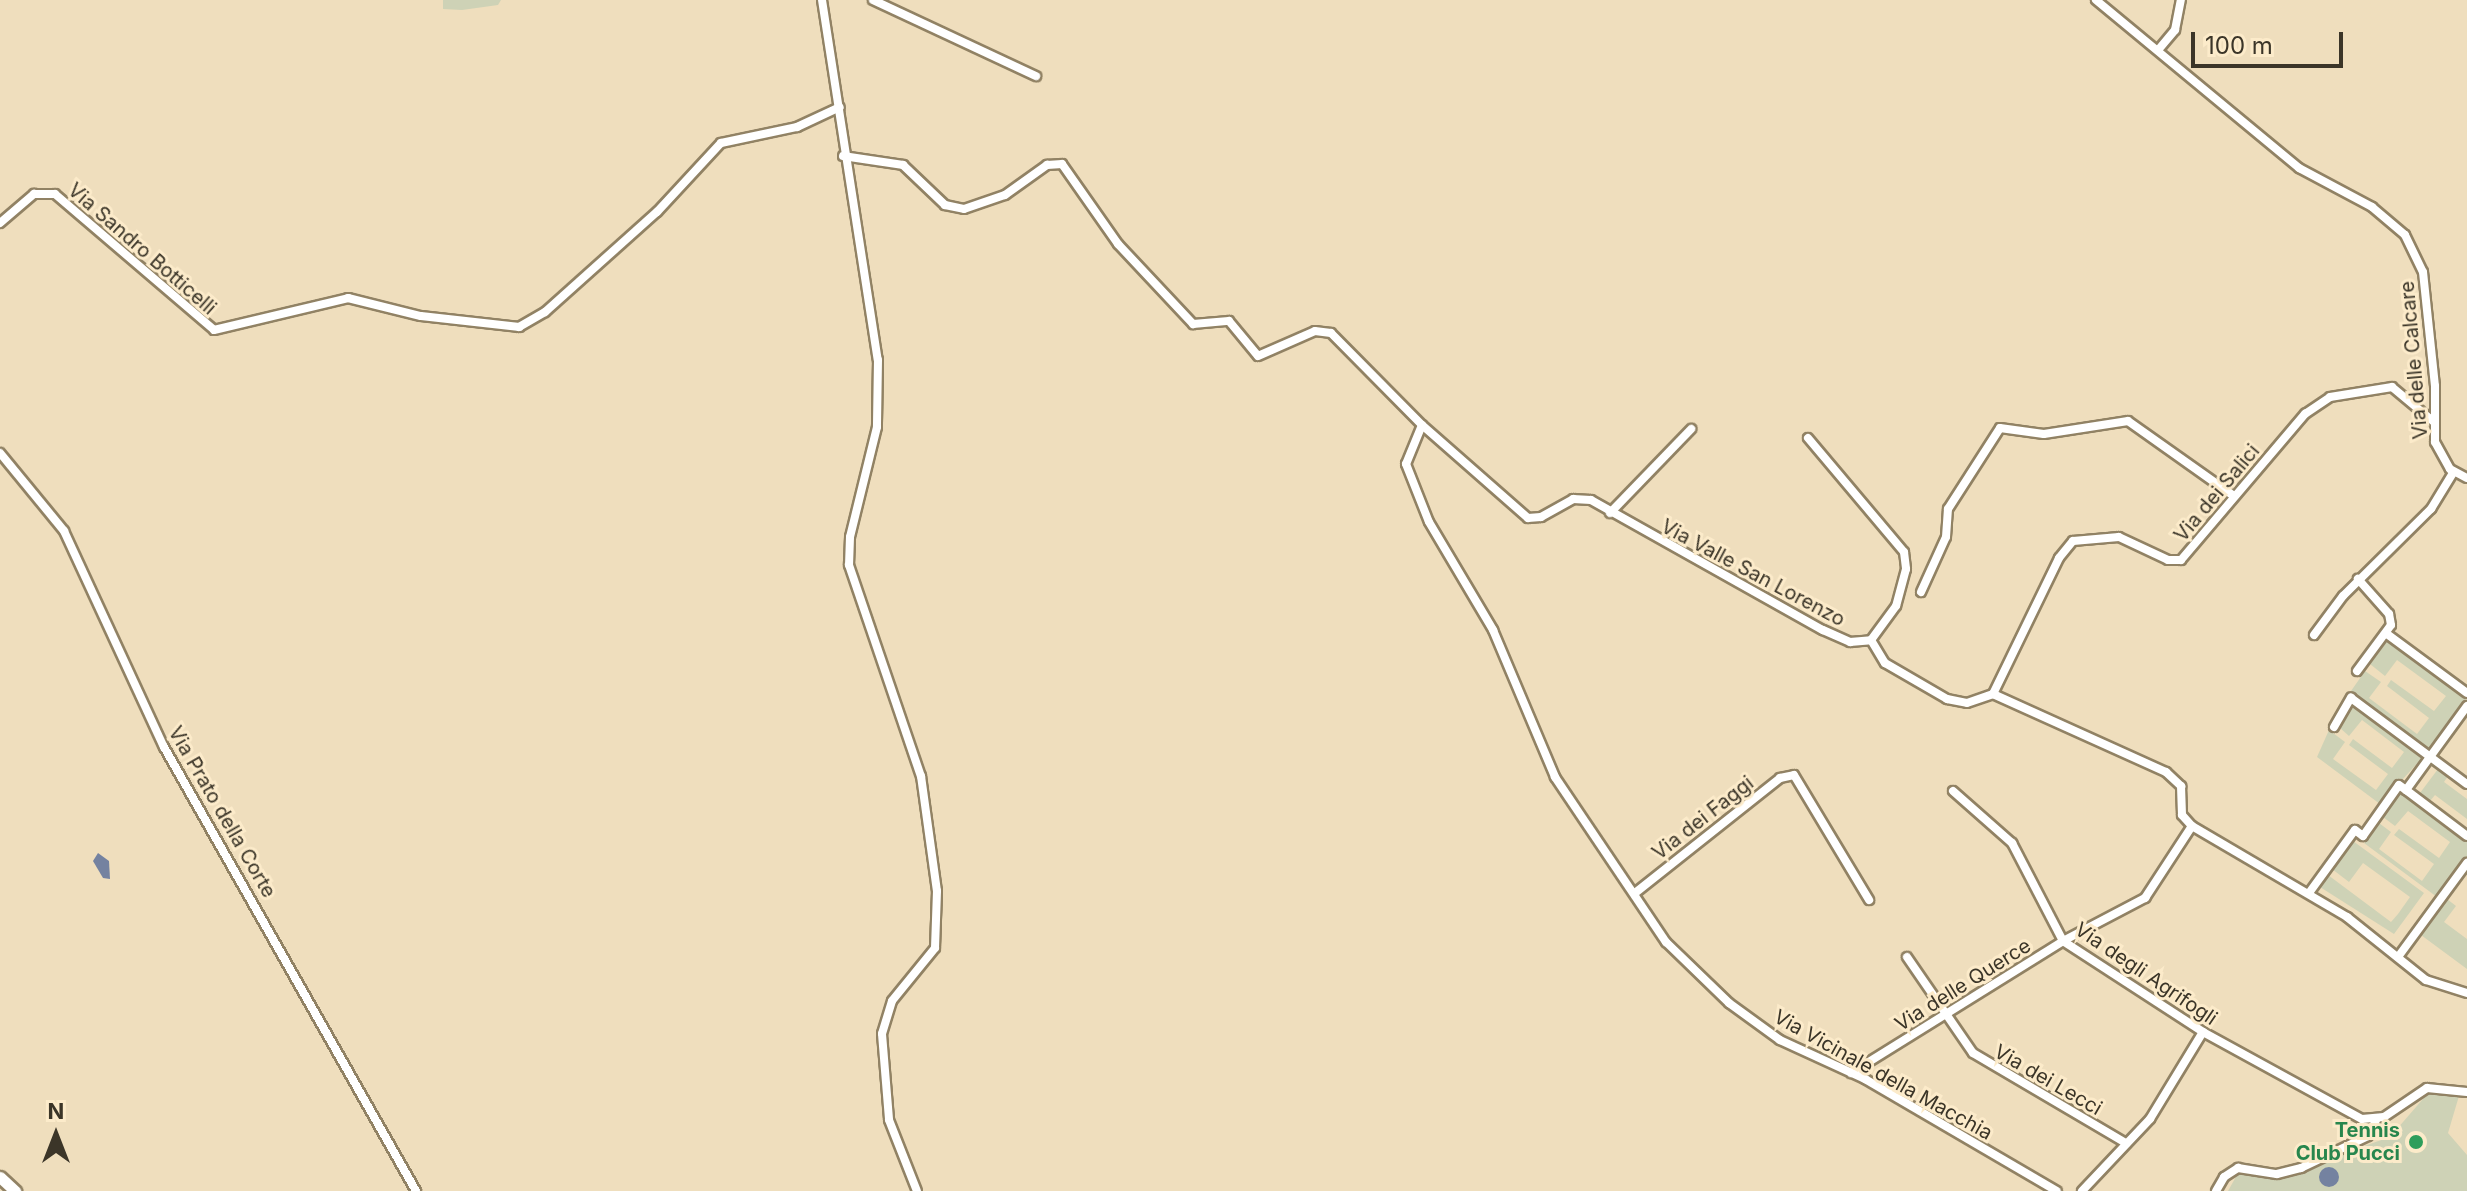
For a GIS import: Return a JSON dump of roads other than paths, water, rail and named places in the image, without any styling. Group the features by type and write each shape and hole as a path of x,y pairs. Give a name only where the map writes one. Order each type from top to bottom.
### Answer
{"main road":[{"path":"0,1177 15,1191"}],"street":[{"path":"822,0 840,107 843,156 879,377 874,444 852,530 849,565 923,785 937,891 934,952 892,1001 882,1034 891,1129 917,1191"},
{"path":"873,0 1036,76"},
{"name":"Via delle Calcare","path":"2096,0 2159,49 2299,168 2381,213 2405,235 2423,272 2437,448 2453,473"},
{"path":"2159,49 2175,30 2181,0"},
{"name":"Via Sandro Botticelli","path":"0,223 34,194 61,197 214,330 348,298 421,316 521,326 545,312 664,205 721,143 792,128 840,107"},
{"path":"843,156 899,163 945,205 964,209 1005,195 1047,165 1062,164 1118,244 1190,323 1204,327 1229,321 1258,356 1326,331 1422,425"},
{"name":"Via dei Salici","path":"1993,694 2071,542 2090,536 2119,537 2178,562 2308,410 2326,399 2389,386 2407,394 2434,422"},
{"path":"1921,592 1946,537 1948,509 2000,428 2044,434 2128,421 2234,496"},
{"name":"Via Valle San Lorenzo","path":"1422,425 1528,518 1541,517 1580,498 1839,638 1871,640"},
{"name":"Via Vicinale della Macchia","path":"1422,425 1406,464 1429,522 1493,630 1555,777 1666,942 1729,1003 1780,1040 1851,1073 2057,1191"},
{"path":"1610,513 1691,429"},
{"path":"1808,438 1904,552 1906,569 1898,600 1871,640 1885,663 1947,699 1967,703 1993,694 2169,774 2182,788 2182,815 2192,826 2309,893 2434,984 2467,993"},
{"name":"Via Prato della Corte","path":"0,453 66,536 170,758 416,1191"},
{"path":"2314,635 2358,579 2424,517 2453,473 2467,478"},
{"path":"2357,671 2387,634 2389,614 2358,579"},
{"path":"2387,634 2467,693"},
{"path":"2334,727 2351,698 2467,784"},
{"path":"2406,790 2467,706"},
{"name":"Via dei Faggi","path":"1635,893 1780,778 1794,775 1869,900"},
{"path":"2309,893 2355,830 2363,836 2399,785 2467,836"},
{"name":"Via degli Agrifogli","path":"1953,791 2012,843 2063,941 2203,1032 2358,1117 2376,1120"},
{"name":"Via delle Querce","path":"1851,1073 2063,941 2145,898 2192,826"},
{"path":"2398,957 2467,863"},
{"name":"Via dei Lecci","path":"1907,957 1946,1016 1983,1060 2126,1143"},
{"path":"2082,1191 2170,1091 2203,1032"},
{"path":"2216,1191 2224,1177 2238,1168 2277,1174 2301,1168 2368,1136 2376,1120 2423,1089 2467,1092"}],"water":[{"path":"98,853 109,861 110,879 103,878 93,861"},
{"path":"2325,1167 2333,1167 2339,1177 2333,1187 2325,1187 2319,1181 2319,1173"}],"place":[{"name":"Tennis Club Pucci","path":"2416,1142"}]}
